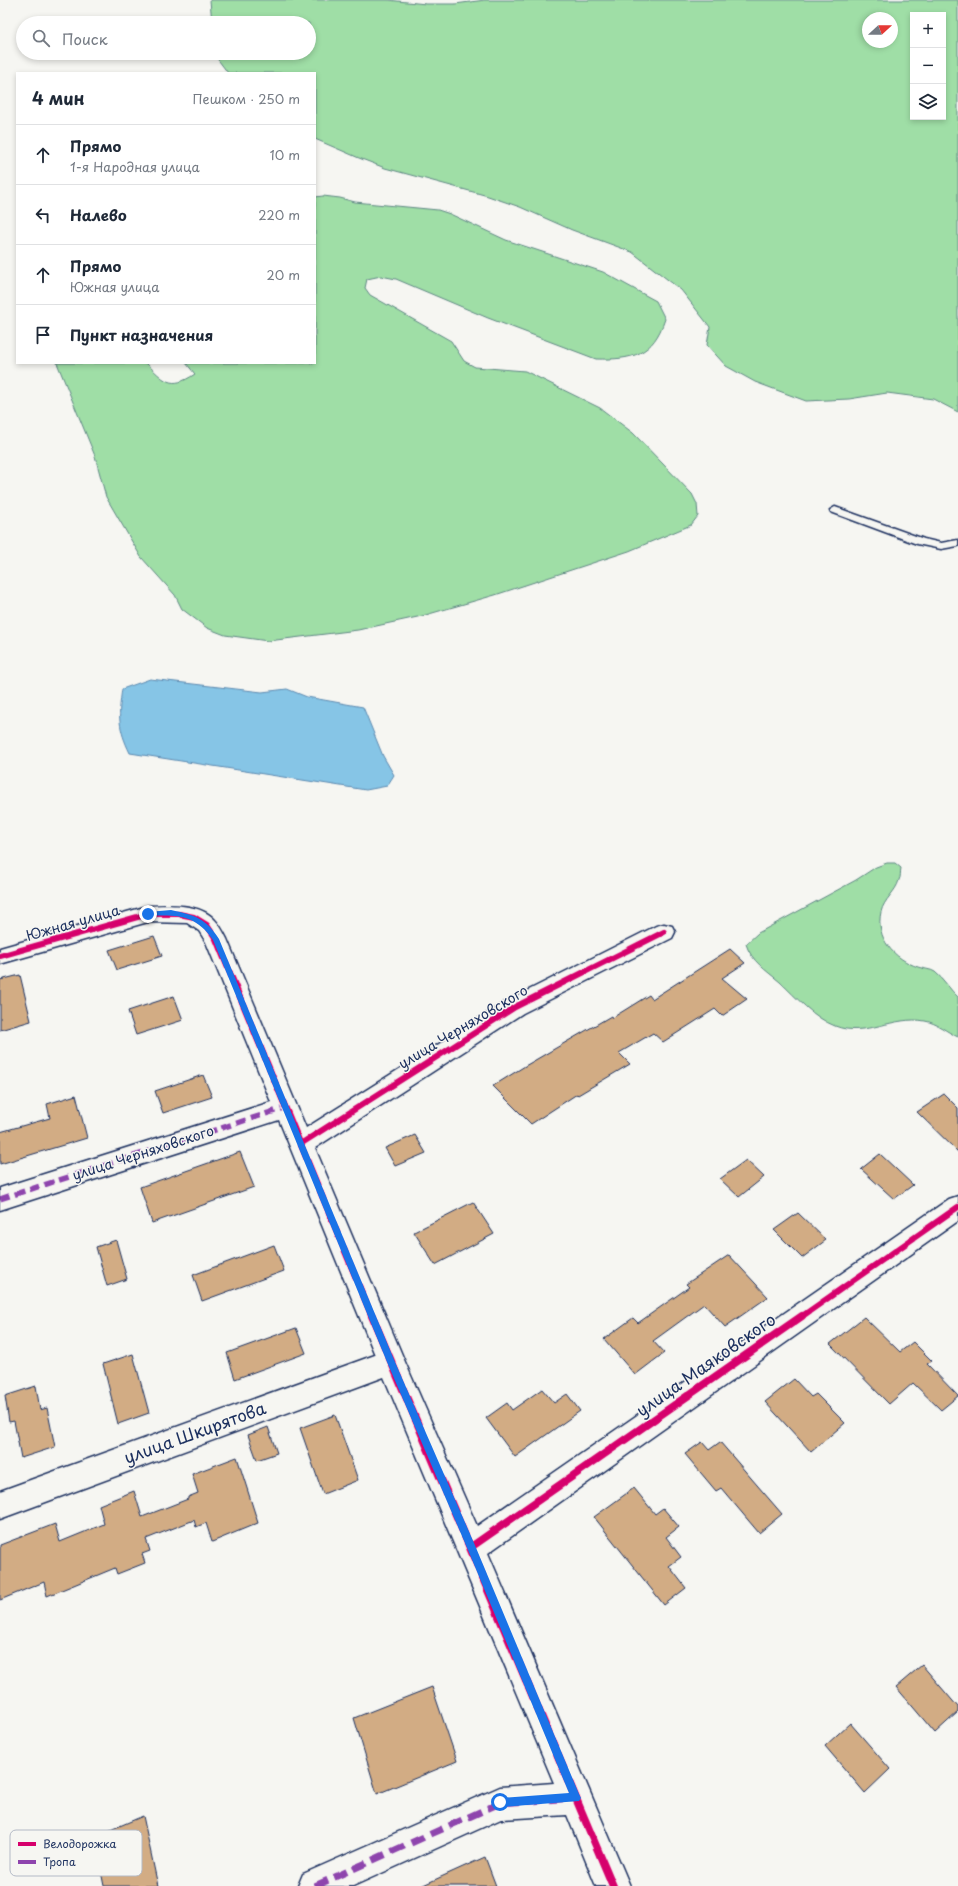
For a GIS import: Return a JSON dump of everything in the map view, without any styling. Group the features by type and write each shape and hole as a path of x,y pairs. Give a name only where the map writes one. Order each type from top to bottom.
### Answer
{"street":[{"name":"Южная улица","path":"0,956 148,914 171,913 192,917 206,925 216,939 302,1143 391,1362 471,1546 613,1886"},
{"name":"улица Черняховского","path":"302,1143 515,1007 664,932"},
{"name":"улица Черняховского","path":"0,1199 286,1107"},
{"name":"улица Маяковского","path":"471,1546 958,1207"},
{"name":"улица Шкирятова","path":"0,1505 391,1362"},
{"path":"315,1886 500,1802 576,1798"}],"lane":[{"path":"835,510 921,542 941,546 958,543"}],"green space":[{"path":"210,0 388,0 426,4 455,4 485,0 958,0 958,412 933,399 887,393 849,399 806,401 755,382 726,366 707,345 710,327 681,290 632,252 572,230 520,207 488,196 385,168 316,139 316,72 227,72 218,60 316,60 316,16 211,16"},
{"path":"323,196 355,202 438,210 506,240 603,272 656,301 665,319 660,331 648,348 631,356 596,359 488,318 396,279 381,276 367,279 365,288 370,295 451,341 464,361 475,367 525,371 600,408 633,433 692,494 697,504 698,516 691,525 629,551 495,595 422,616 358,630 268,641 225,635 207,628 182,609 175,595 141,557 106,497 95,456 57,364 147,364 168,381 179,382 195,374 187,364 316,364 316,197"},
{"path":"887,863 895,863 901,868 900,877 897,884 881,912 880,922 884,939 888,946 901,959 918,967 935,972 958,997 958,1037 925,1021 902,1021 857,1029 846,1029 835,1026 820,1018 806,1007 760,965 748,950 746,944 758,933 856,880 876,867"}],"water":[{"path":"150,679 262,692 287,689 307,697 363,707 383,756 394,775 387,786 366,790 130,753 123,736 120,722 122,689"}],"building":[{"path":"154,936 162,956 117,970 109,950"},
{"path":"730,949 745,963 722,978 747,999 722,1016 715,1009 663,1042 653,1033 619,1053 630,1064 578,1095 577,1094 531,1124 493,1086 611,1016 612,1018 649,995 652,999"},
{"path":"20,975 31,1021 0,1030 0,980"},
{"path":"174,996 183,1020 136,1035 128,1011"},
{"path":"203,1075 212,1097 163,1113 155,1091"},
{"path":"944,1094 958,1108 958,1152 917,1112"},
{"path":"76,1095 87,1138 0,1164 0,1132 50,1118 47,1104"},
{"path":"415,1135 426,1153 395,1166 385,1148"},
{"path":"240,1152 254,1187 152,1223 140,1187"},
{"path":"880,1154 913,1185 894,1199 861,1169"},
{"path":"746,1160 764,1177 739,1197 720,1179"},
{"path":"473,1202 494,1234 435,1265 414,1232"},
{"path":"798,1213 826,1240 802,1258 774,1230"},
{"path":"116,1240 127,1279 107,1286 96,1247"},
{"path":"274,1245 284,1271 202,1301 193,1275"},
{"path":"729,1255 768,1297 725,1327 704,1304 653,1341 664,1353 635,1375 604,1339 633,1318 638,1323 689,1287 686,1284"},
{"path":"864,1317 900,1352 913,1342 932,1361 927,1364 958,1396 941,1410 913,1383 889,1404 830,1344"},
{"path":"296,1328 306,1353 235,1379 227,1353"},
{"path":"133,1354 149,1413 118,1424 103,1364"},
{"path":"794,1379 811,1397 816,1394 845,1423 811,1452 765,1402"},
{"path":"36,1386 40,1410 47,1408 55,1447 21,1458 14,1421 9,1422 5,1396"},
{"path":"542,1389 554,1403 567,1394 580,1411 515,1457 486,1418 507,1403 512,1410"},
{"path":"335,1415 358,1480 323,1494 300,1428"},
{"path":"268,1427 277,1453 257,1460 248,1435"},
{"path":"702,1442 709,1450 720,1442 782,1514 759,1533 721,1488 716,1491 685,1454"},
{"path":"237,1457 258,1523 212,1542 206,1523 196,1527 194,1520 146,1539 150,1551 142,1554 145,1563 117,1574 115,1568 47,1596 44,1582 0,1600 0,1545 55,1524 60,1542 104,1524 99,1505 134,1491 142,1517 188,1499 188,1497 198,1493 192,1474"},
{"path":"634,1488 655,1514 663,1508 679,1527 666,1537 681,1557 669,1566 686,1588 664,1605 594,1517"},
{"path":"922,1665 958,1707 958,1712 935,1733 896,1687"},
{"path":"432,1687 457,1761 377,1794 354,1718"},
{"path":"850,1723 890,1769 865,1793 825,1746"},
{"path":"143,1816 158,1886 104,1886 102,1876 142,1876 142,1830 110,1830"},
{"path":"485,1857 496,1886 421,1886"}],"marked path":[{"path":"0,1199 287,1107"},
{"path":"315,1886 500,1803 576,1798"}],"cycle path":[{"path":"0,956 148,914 171,913 187,915 201,920 207,925 216,939 391,1362 471,1547 613,1886"},
{"path":"302,1143 515,1007 664,932"},
{"path":"471,1547 958,1207"}],"route":[{"path":"148,914 171,913 192,917 206,925 216,939 302,1143 391,1362 471,1546 576,1798 500,1802"}]}
